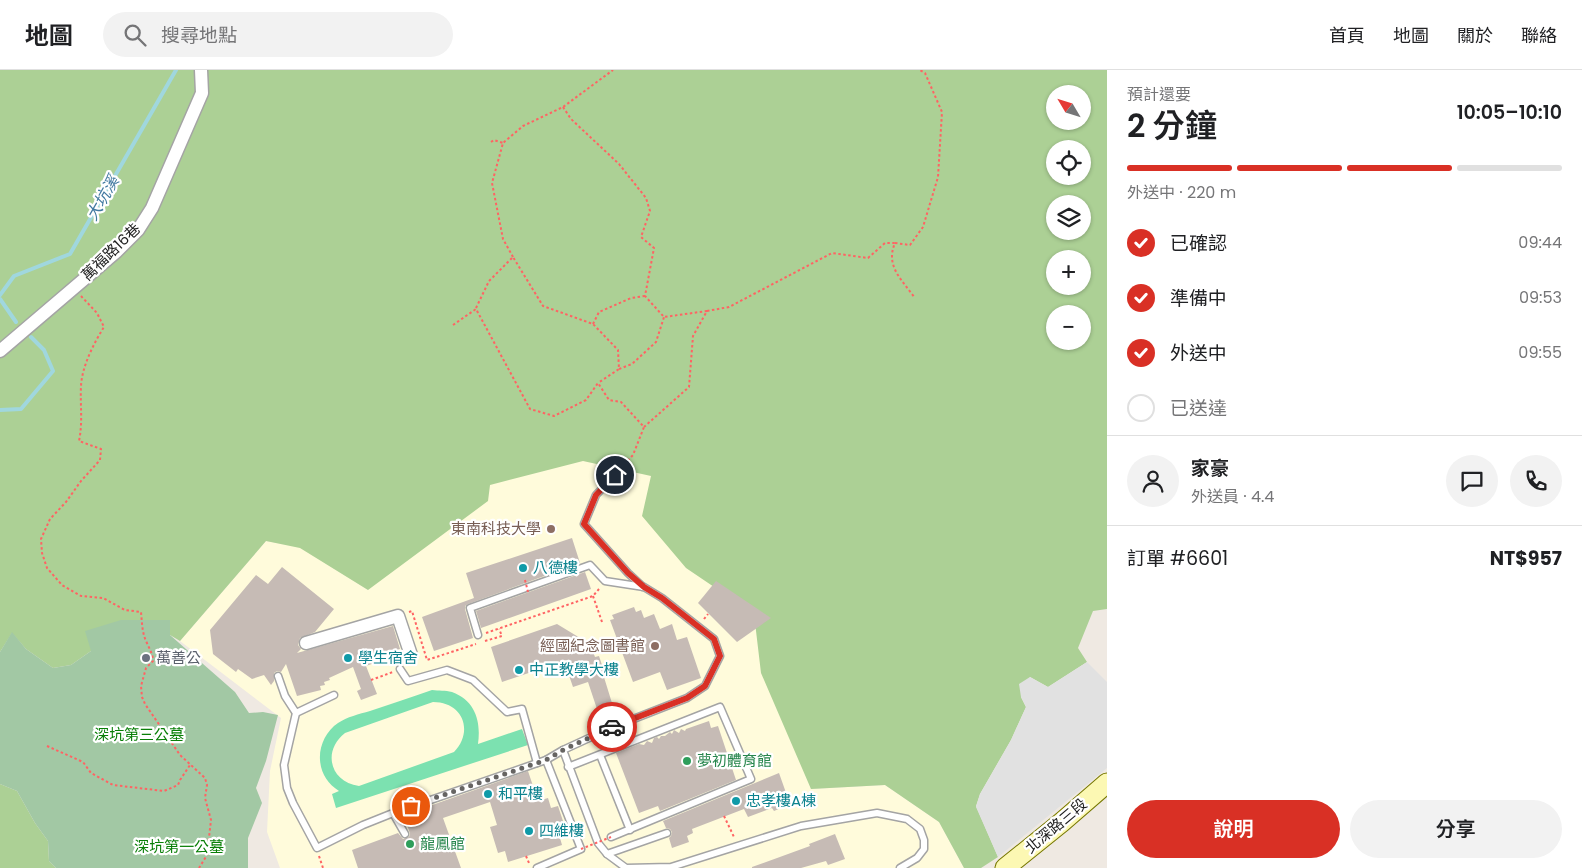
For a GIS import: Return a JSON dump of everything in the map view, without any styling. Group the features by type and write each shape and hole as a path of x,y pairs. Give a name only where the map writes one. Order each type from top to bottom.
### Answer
{"main road":[{"name":"北深路三段","path":"1005,868 1107,783"}],"street":[{"name":"萬福路16巷","path":"0,351 116,252 138,230 152,208 202,93 201,70"},
{"path":"306,643 398,616 411,656"}],"lane":[{"path":"278,676 285,696 296,713 284,765 287,788 316,848 393,813 546,760 613,727 687,698 705,686 720,656 714,639 628,573 584,524 596,495 615,475"},
{"path":"478,635 470,608 590,565 605,581 644,587"},
{"path":"400,669 408,681 447,670 473,680 507,712 522,709 537,763"},
{"path":"296,713 334,695"},
{"path":"568,767 720,707 751,779 611,837"},
{"path":"563,750 598,843 607,854 626,868 671,868 801,826 877,813 907,819 920,829 924,840 924,849 917,858 900,868"},
{"path":"600,755 630,830"},
{"path":"537,868 581,849 546,760"},
{"path":"393,813 405,834"},
{"path":"607,854 667,833"}],"path":[{"path":"613,70 563,107 523,126 503,143 492,183 503,239 543,306 593,324 618,350 619,369"},
{"path":"664,317 728,307 832,253 868,258 885,243 910,245 923,227 938,177 942,112 925,73 920,70"},
{"path":"563,107 571,120 619,164 646,198 650,211 641,237 654,248 645,296"},
{"path":"491,142 494,140 503,143"},
{"path":"895,243 891,251 892,266 916,298"},
{"path":"453,325 476,308 489,281 513,257"},
{"path":"73,288 97,313 104,327 89,355 81,384 82,418 79,441 101,449 100,460 50,519 41,539 42,553 47,568 62,586 81,596 103,598 125,610 141,612 145,640 154,661 146,668 141,686 142,697 180,754 205,778 208,784 205,798 211,820 206,855 198,868"},
{"path":"645,296 664,317"},
{"path":"593,324 599,312 631,298 645,296"},
{"path":"476,308 530,409 554,416 586,400 598,383 619,369 632,364 656,342 664,317"},
{"path":"615,475 633,455 644,427 689,387 693,336 707,311"},
{"path":"598,383 609,400 621,402 644,427"},
{"path":"525,580 528,592"},
{"path":"478,635 593,596 605,581"},
{"path":"593,596 602,622"},
{"path":"412,611 426,660 502,636 499,629"},
{"path":"372,680 400,669"},
{"path":"47,746 83,762 91,773 113,785 122,787 164,791 178,786 190,765"},
{"path":"724,816 736,842"},
{"path":"581,849 611,837"},
{"path":"316,848 323,868"},
{"path":"526,856 530,868"}],"shaded area":[{"name":"東南科技大學","path":"515,199 754,614 811,789 885,785 939,822 964,868 280,868 267,832 270,771 281,718 180,641 266,541 300,547 368,590"},
{"path":"1087,662 1107,682 1107,768 998,857 976,807 980,794 1011,740 1026,707 1021,697 1019,684 1030,677 1048,687"}],"green space":[{"path":"0,70 1107,70 1107,609 1093,611 1078,648 1087,662 1048,687 1030,677 1021,697 1026,707 1011,740 980,794 976,806 998,857 981,868 964,868 939,822 885,785 811,789 761,673 754,614 686,568 642,516 651,476 583,461 490,485 488,501 368,590 300,548 266,541 180,641 170,635 91,651 71,665 53,668 26,649 12,633 0,652"},
{"name":"深坑第三公墓","path":"121,620 170,620 170,635 235,692 249,713 263,712 278,715 266,761 256,788 262,803 248,838 248,868 56,868 49,861 48,841 35,823 17,791 0,784 0,652 12,632 26,649 53,668 71,665 91,651 85,631"},
{"path":"432,690 449,691 467,701 472,707 477,720 479,728 478,744 522,729 528,745 336,808 332,794 339,791 326,778 320,760 322,744 330,730 349,717","holes":["433,702 443,703 458,712 464,727 460,744 454,752 359,786 341,779 336,772 332,765 333,748 345,733"]},
{"path":"0,784 17,791 35,823 48,841 49,861 56,868 0,868"}],"building":[{"path":"572,538 580,563 468,604 465,606 465,609 473,638 434,651 422,617 474,598 466,573"},
{"path":"282,567 334,609 315,632 300,638 298,645 301,649 297,653 393,626 400,649 392,652 394,656 366,666 377,694 361,700 357,691 361,689 353,667 329,678 330,680 324,682 325,685 320,686 321,690 297,696 286,664 281,672 277,671 274,673 274,681 271,685 264,675 252,679 238,669 236,672 213,654 210,630 256,575 268,584"},
{"path":"585,572 591,589 481,628 476,611"},
{"path":"716,581 771,618 737,642 698,603"},
{"name":"經國紀念圖書館","path":"634,607 636,612 641,610 644,618 654,614 660,629 672,624 677,640 687,637 701,678 667,690 660,672 633,682 610,620 614,619 612,615"},
{"name":"中正教學大樓","path":"557,624 590,644 595,657 599,656 616,716 601,721 588,682 573,687 564,661 502,682 491,647"},
{"name":"夢初體育館","path":"709,721 711,728 718,726 736,780 660,811 658,806 639,813 616,753 639,744 644,745 647,741 652,743 654,738 657,737 659,739 670,732 672,734 674,730 679,733 681,729 685,731"},
{"path":"528,771 538,801 548,798 551,808 558,806 568,836 560,838 562,845 508,862 505,851 498,853 490,827 497,825 490,802 443,818 461,868 358,868 352,850 398,833 403,839 409,837 410,834 404,815"},
{"name":"忠孝樓A棟","path":"779,773 790,804 774,811 772,808 748,817 744,809 692,829 693,833 687,836 689,842 672,848 669,838 672,832 666,828 663,821"},
{"path":"835,834 845,859 828,865 826,861 801,868 752,868 810,846 809,844"}],"waterway":[{"name":"大坑溪","path":"0,295 14,276 70,254 176,70"},
{"name":"大坑溪","path":"0,299 16,322"},
{"name":"大坑溪","path":"0,410 21,409 53,371 44,350 31,337"}],"way so far":[{"path":"411,806 546,760 612,727"}],"place":[{"name":"東南科技大學","path":"551,529"},
{"name":"八德樓","path":"523,568"},
{"name":"經國紀念圖書館","path":"655,646"},
{"name":"萬善公","path":"146,658"},
{"name":"學生宿舍","path":"348,658"},
{"name":"中正教學大樓","path":"519,670"},
{"name":"夢初體育館","path":"687,761"},
{"name":"和平樓","path":"488,794"},
{"name":"忠孝樓A棟","path":"736,801"},
{"name":"四維樓","path":"529,831"},
{"name":"龍鳳館","path":"410,844"}],"route":[{"path":"612,727 687,698 705,686 720,656 714,639 628,573 584,524 596,495 615,475"}],"park label":[{"name":"深坑第一公墓","path":"179,847"}]}
